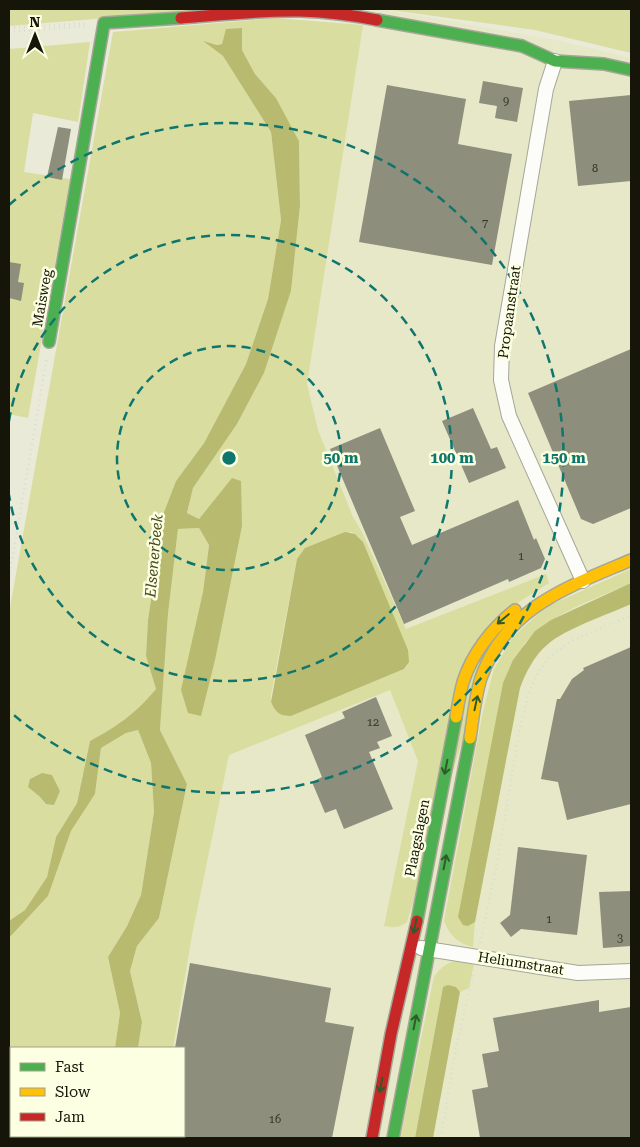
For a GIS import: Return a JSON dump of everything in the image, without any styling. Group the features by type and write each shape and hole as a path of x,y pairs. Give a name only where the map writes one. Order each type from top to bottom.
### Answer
{"street":[{"path":"104,23 302,11 351,15 522,46 555,61 604,64 631,70"},
{"name":"Maisweg","path":"49,342 104,23"},
{"name":"Propaanstraat","path":"555,61 546,89 503,336 501,380 510,416 583,581"},
{"name":"Plaagslagen","path":"372,1138 462,682 472,661 492,629 521,605 562,590 631,560"},
{"name":"Plaagslagen","path":"392,1138 481,679 493,653 513,625 533,608 562,590"},
{"name":"Heliumstraat","path":"411,946 578,973 631,971"}],"path":[{"path":"9,30 104,23"},
{"name":"Maisweg","path":"9,578 49,342"},
{"path":"441,1138 456,1047 497,865 528,696 536,676 548,658 573,640 631,615"},
{"path":"9,908 19,902"}],"shaded area":[{"path":"9,9 216,9 9,26"},
{"path":"365,9 381,9 561,41 631,58 631,1138 150,1138 185,1137 185,1047 167,1047"},
{"path":"384,9 631,9 631,53 535,30"},
{"path":"275,18 363,25 307,384 318,430 353,517 362,532 406,629 546,574 549,583 501,613 407,922 396,927 384,926 418,761 390,690 229,755 192,935 173,1047 138,1047 142,1022 130,971 137,946 159,918 187,784 160,730 168,614 178,529 199,528 209,545 203,592 215,660 208,508 199,519 187,513 193,488 237,424 264,373 291,291 300,206 299,141 276,98 255,74 242,50 242,29 222,44 217,45 204,42 223,56 271,132 281,220 268,299 246,364 204,443 176,481 164,512 148,620 146,656 156,689 139,709 90,741 77,803 56,837 47,877 25,910 9,921 9,613 113,32","holes":["351,532 359,537 407,666 404,669 291,716 282,715 273,708 271,695 297,559","51,775 60,791 46,804 39,796"]},
{"path":"242,28 242,50 255,74 276,98 299,141 300,206 291,291 264,373 237,424 193,488 187,513 199,519 232,478 241,481 242,526 215,660 201,716 188,713 181,690 203,592 209,545 199,528 178,529 168,614 160,730 187,784 159,918 137,946 130,971 142,1022 138,1047 115,1047 120,1013 108,957 127,926 141,895 154,812 151,763 138,730 126,733 101,748 95,794 71,831 48,896 9,938 9,921 25,910 47,877 56,837 77,803 90,741 126,718 156,689 146,656 148,620 164,512 176,481 204,443 246,364 268,299 281,220 271,132 223,56 203,41 217,45 222,44 226,29"},
{"path":"90,42 78,122 33,113 24,172 70,179 28,418 9,414 9,49"},
{"path":"345,532 355,534 363,542 408,650 409,662 404,669 291,716 280,714 271,702 297,559 305,548"},
{"path":"631,569 631,583 573,608 546,624 524,644 468,926 475,922 473,947 463,944 451,934 444,921 483,711 494,669 513,637 546,607"},
{"path":"631,583 631,604 564,633 538,654 528,670 520,688 475,922 468,926 463,925 458,917 503,683 513,660 535,631 551,620"},
{"path":"138,730 151,763 154,812 141,895 127,926 108,957 120,1013 115,1047 10,1047 10,1137 102,1137 9,1138 9,938 48,896 71,831 95,794 101,748 126,733"},
{"path":"42,773 52,775 60,791 54,805 46,804 28,787 30,779"},
{"path":"463,960 474,963 469,988 460,992 456,987 443,987 415,1138 400,1138 434,977 446,965"},
{"path":"448,985 456,987 460,992 433,1138 415,1138 443,987"},
{"path":"119,1137 158,1137 157,1138"}],"building":[{"path":"483,81 523,88 517,122 495,118 497,106 479,103"},
{"path":"387,85 466,99 458,144 512,154 492,265 359,242"},
{"path":"631,95 631,181 578,186 569,101"},
{"path":"58,127 71,129 62,180 47,177"},
{"path":"9,262 21,264 18,282 24,283 21,301 9,298"},
{"path":"631,349 631,508 593,524 581,519 528,393"},
{"path":"473,408 491,449 497,447 506,468 469,483 442,421"},
{"path":"380,428 415,511 400,517 412,545 518,500 534,540 536,538 545,559 541,568 509,582 508,579 404,624 330,449"},
{"path":"631,647 631,804 567,820 558,782 541,779 557,699 560,699 572,679 584,670 583,668"},
{"path":"376,697 392,736 377,742 380,748 369,752 393,809 344,829 336,809 325,813 312,782 322,777 305,735 345,718 342,712"},
{"path":"518,847 587,855 577,935 521,929 511,937 500,923 510,915"},
{"path":"631,891 631,946 603,948 599,892"},
{"path":"190,963 331,988 325,1022 354,1027 332,1138 184,1138 185,1047 175,1047"},
{"path":"599,1000 599,1012 631,1007 631,1138 480,1138 472,1090 488,1087 482,1054 499,1051 493,1018"}],"traffic: fast":[{"path":"49,342 104,23 181,18"},
{"path":"377,20 522,46 555,61 604,64 631,70"},
{"path":"417,921 456,717"},
{"path":"393,1138 470,738"}],"traffic: slow":[{"path":"470,738 481,678 492,654 506,633 523,617 562,590 631,560"},
{"path":"456,717 463,682 472,661 491,633 515,610"}],"traffic: jam":[{"path":"181,18 256,12 300,11 339,14 377,20"},
{"path":"372,1138 391,1034 417,921"}],"water label":[{"name":"Elsenerbeek","path":"154,556"}]}
